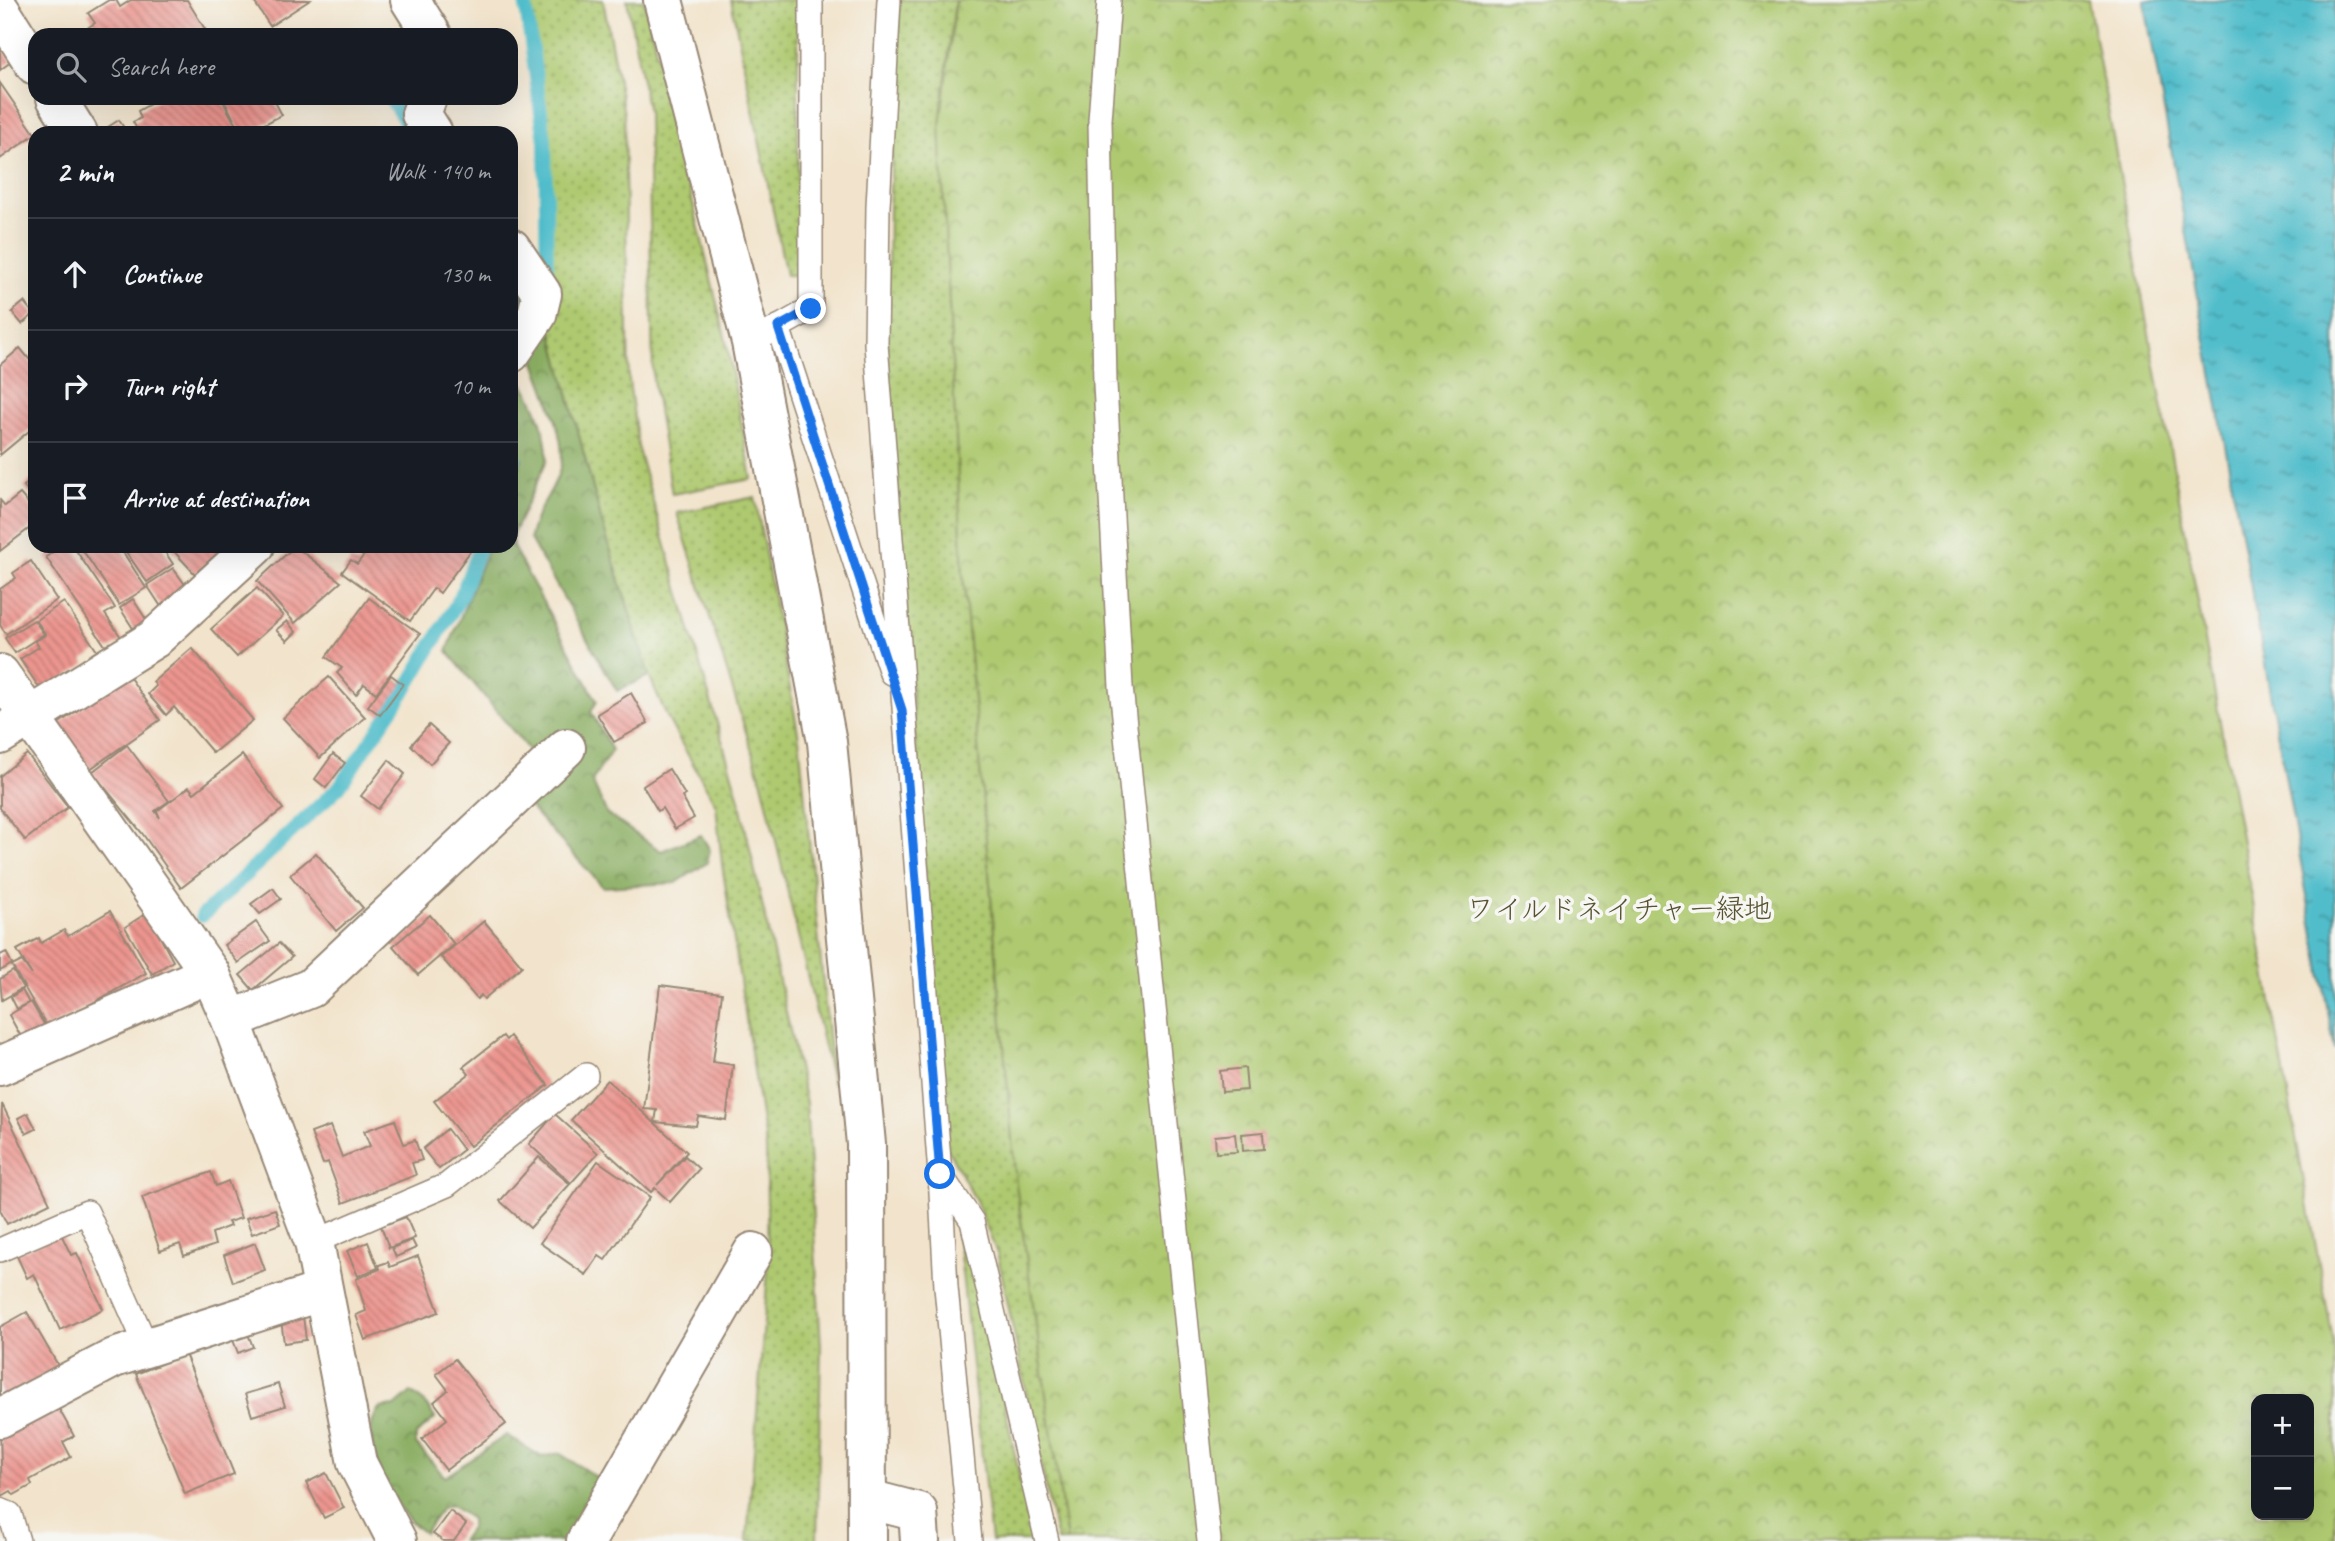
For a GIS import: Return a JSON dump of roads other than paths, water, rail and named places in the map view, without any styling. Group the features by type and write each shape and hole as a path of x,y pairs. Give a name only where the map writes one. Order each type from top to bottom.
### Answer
{"street":[{"path":"410,0 428,28"},
{"path":"663,0 764,334 827,742 866,1144 867,1541"},
{"path":"0,10 28,54"},
{"path":"60,105 74,126"},
{"path":"424,105 421,114 429,126"},
{"path":"518,258 542,294 537,315 518,343"},
{"path":"15,726 153,639 247,553"},
{"path":"0,674 15,726 210,973 232,1020 314,1242 357,1463 397,1541"},
{"path":"232,1020 311,988 566,748"},
{"path":"0,1066 210,973"},
{"path":"586,1541 753,1252"},
{"path":"0,1418 114,1358 323,1291"},
{"path":"868,1499 918,1512 920,1541"}],"lane":[{"path":"811,0 811,309 764,334 902,710"},
{"path":"889,0 878,206 876,344 902,710 940,1174 946,1287 970,1541"},
{"path":"1109,0 1100,134 1105,384 1121,687 1209,1541"},
{"path":"314,1242 447,1185 586,1075"},
{"path":"940,1174 972,1221 1047,1541"},
{"path":"0,1250 87,1212 147,1347"},
{"path":"0,1510 10,1514 18,1541"}],"water":[{"path":"2144,0 2335,0 2335,1050"}],"waterway":[{"path":"525,0 545,141 547,274"},
{"path":"395,105 408,126"},
{"path":"518,294 522,300 518,309"},
{"path":"202,916 339,787 406,689 460,598 477,553"}],"park label":[{"name":"ワイルドネイチャー緑地","path":"1619,908"}]}
